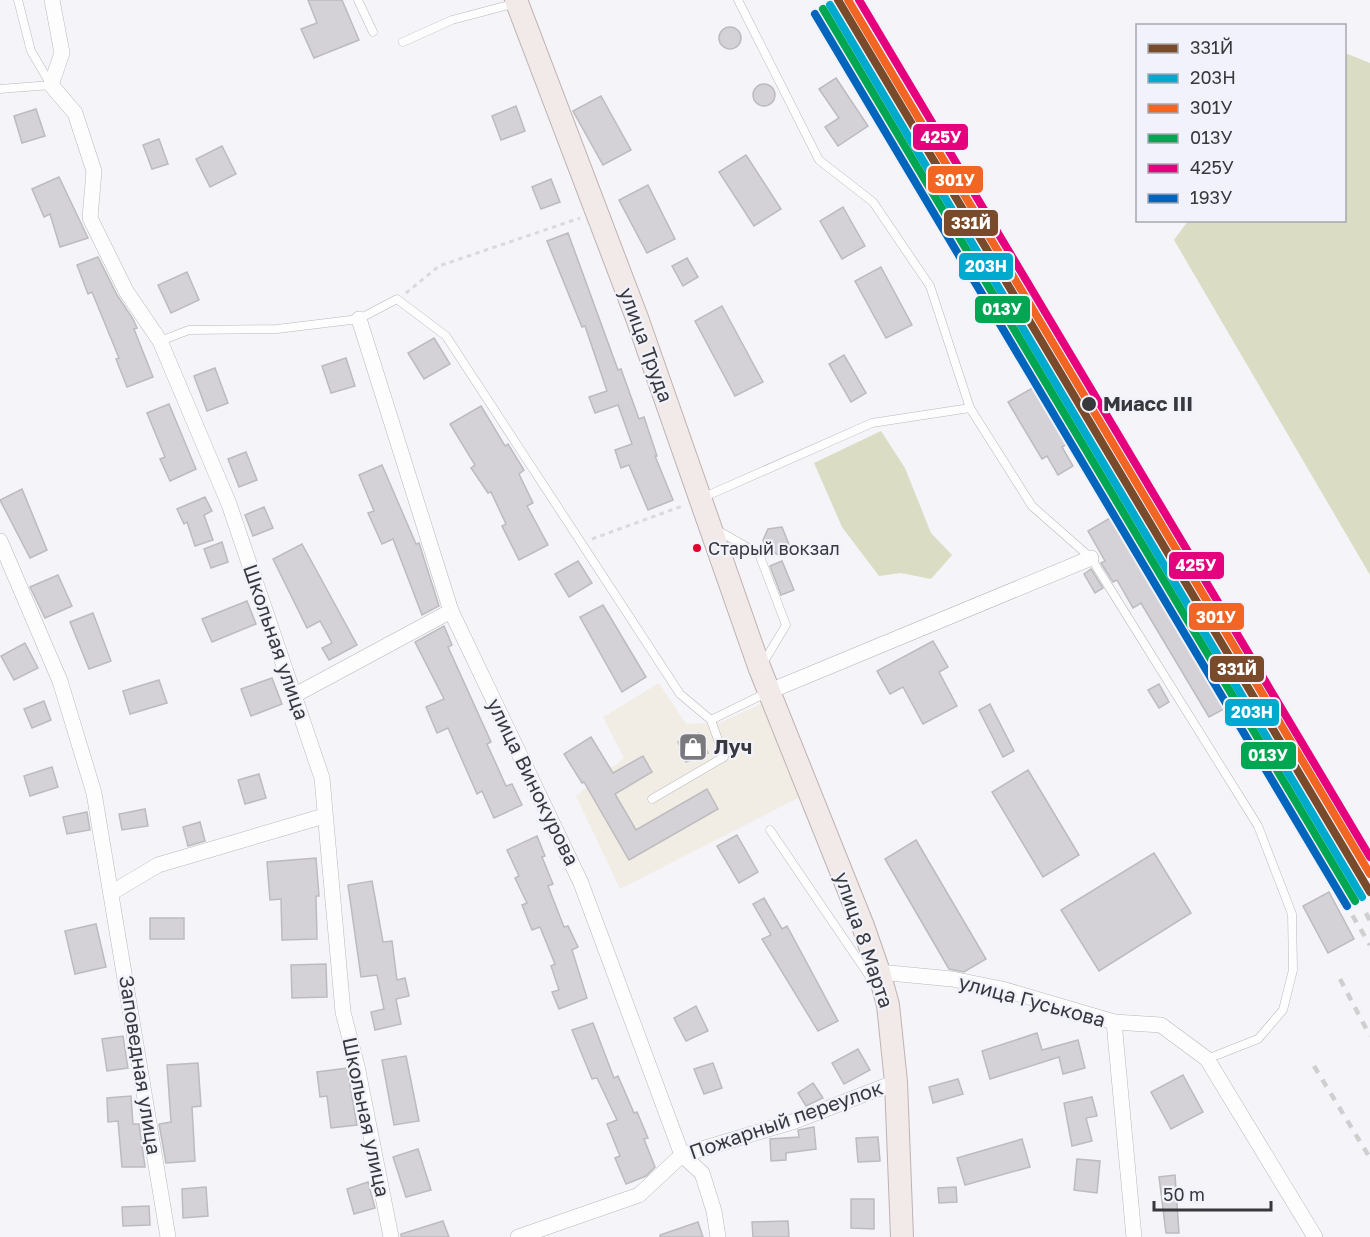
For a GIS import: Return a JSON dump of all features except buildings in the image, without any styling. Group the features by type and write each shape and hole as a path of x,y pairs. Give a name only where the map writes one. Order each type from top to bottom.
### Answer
{"main road":[{"name":"улица Труда","path":"517,2 637,318 760,669 770,691"},
{"name":"улица 8 Марта","path":"770,691 879,972 888,1005 896,1082 902,1237"}],"street":[{"path":"51,85 62,53 52,0"},
{"name":"Школьная улица","path":"51,85 75,113 94,171 90,218 126,291 160,341 229,504 322,778 343,1012 357,1066 391,1237"},
{"name":"улица Винокурова","path":"359,319 451,611 581,883 682,1155 702,1173 714,1211 718,1237"},
{"name":"Заповедная улица","path":"0,541 60,681 94,793 168,1237"},
{"path":"770,691 1091,558"},
{"path":"295,695 451,611"},
{"path":"111,893 158,865 324,816"},
{"name":"улица Гуськова","path":"879,972 952,979 1002,989 1114,1022 1134,1237"},
{"path":"1114,1022 1161,1024 1207,1059 1315,1237"},
{"name":"Пожарный переулок","path":"518,1237 639,1195 682,1155 795,1121 896,1082"}],"lane":[{"path":"0,89 51,85 31,51 18,0"},
{"path":"358,0 373,32"},
{"path":"738,0 819,160 873,202 930,286 970,408 1032,506 1091,558 1258,826 1292,914 1293,970 1283,1010 1258,1039 1207,1059"},
{"path":"403,42 452,20 517,2"},
{"path":"160,341 189,330 277,329 359,319 397,299 446,336 680,694 711,720 724,757 652,799"},
{"path":"700,499 872,423 970,408"},
{"path":"711,526 759,554 786,625 760,669"},
{"path":"711,720 770,691"},
{"path":"770,830 888,1005"}],"path":[{"path":"397,299 439,266 596,213"},
{"path":"581,543 700,499"}],"shaded area":[{"path":"659,683 686,724 721,722 763,703 802,796 620,889 576,796 624,758 603,717"}],"green space":[{"path":"1346,53 1370,63 1370,575 1174,240 1187,222 1346,222"},
{"path":"881,431 905,468 931,533 952,555 931,579 901,573 879,576 842,527 814,463"}],"railway":[{"path":"1230,709 1370,945"},
{"path":"1366,913 1370,921"},
{"path":"1340,979 1370,1036"},
{"path":"1314,1066 1370,1158"}],"transit line":[{"name":"331Й","path":"838,0 1370,892"},
{"name":"301У","path":"848,0 1370,874"},
{"name":"425У","path":"859,0 1370,857"},
{"name":"203Н","path":"830,5 1362,897"},
{"name":"013У","path":"823,9 1355,901"},
{"name":"193У","path":"815,14 1347,906"}],"place":[{"name":"Миасс III","path":"1089,404"},
{"name":"Старый вокзал","path":"697,548"},
{"name":"Луч","path":"693,747"}]}
